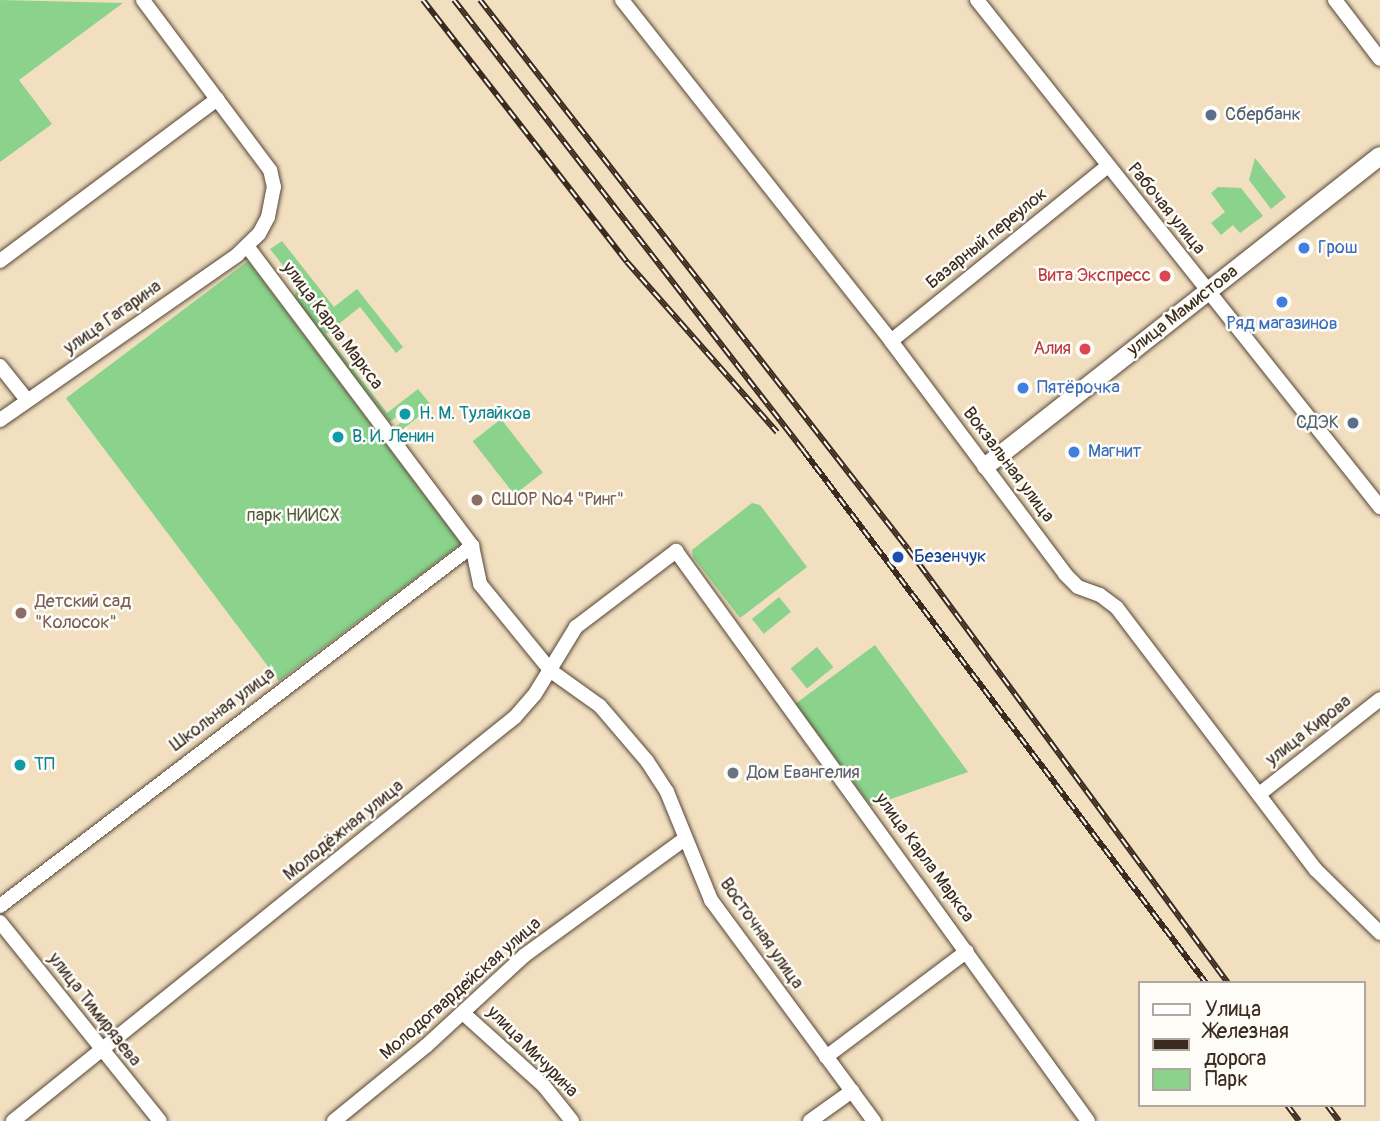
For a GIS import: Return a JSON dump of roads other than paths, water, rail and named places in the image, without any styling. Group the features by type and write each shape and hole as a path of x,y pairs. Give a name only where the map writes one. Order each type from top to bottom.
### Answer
{"street":[{"path":"143,0 273,179 268,217 247,246"},
{"name":"Рабочая улица","path":"977,0 1107,167 1380,507"},
{"path":"1335,0 1380,59"},
{"name":"Вокзальная улица","path":"628,2 891,341 1073,583 1117,608 1262,792 1316,870 1380,933"},
{"path":"0,261 217,99"},
{"name":"улица Мамистова","path":"986,466 1380,156"},
{"name":"Базарный переулок","path":"891,341 1107,167"},
{"name":"улица Гагарина","path":"0,419 247,246"},
{"name":"улица Карла Маркса","path":"247,246 472,546 480,584 551,671"},
{"path":"0,366 27,400"},
{"name":"Школьная улица","path":"0,906 472,546"},
{"name":"улица Карла Маркса","path":"676,551 1088,1121"},
{"name":"Молодёжная улица","path":"13,1121 98,1049 515,717 551,671 557,653 576,627 676,551"},
{"name":"Восточная улица","path":"551,671 600,706 647,761 667,792 683,840 716,908 874,1121"},
{"name":"улица Кирова","path":"1262,792 1380,699"},
{"name":"Молодогвардейская улица","path":"334,1121 463,1013 525,955 683,840"},
{"name":"улица Тимирязева","path":"0,922 98,1049 160,1121"},
{"path":"826,1057 967,951"},
{"name":"улица Мичурина","path":"463,1013 498,1040 572,1121"},
{"path":"810,1121 852,1091"}],"railway":[{"path":"423,0 627,262 777,432"},
{"path":"454,0 803,450 1204,981"},
{"path":"480,0 908,549 1227,981"},
{"path":"1288,1107 1299,1121"},
{"path":"1328,1107 1339,1121"}],"place":[{"name":"Сбербанк","path":"1211,115"},
{"name":"Грош","path":"1304,248"},
{"name":"Вита Экспресс","path":"1165,276"},
{"name":"Ряд магазинов","path":"1282,302"},
{"name":"Алия","path":"1085,349"},
{"name":"Пятёрочка","path":"1023,388"},
{"name":"Н. М. Тулайков","path":"405,414"},
{"name":"СДЭК","path":"1353,423"},
{"name":"В. И. Ленин","path":"338,437"},
{"name":"Магнит","path":"1074,452"},
{"name":"СШОР №4 \"Ринг\"","path":"477,500"},
{"name":"Безенчук","path":"898,557"},
{"name":"Детский сад \"Колосок\"","path":"21,613"},
{"name":"ТП","path":"20,765"},
{"name":"Дом Евангелия","path":"733,773"}],"park label":[{"name":"парк НИИСХ","path":"293,516"}]}
